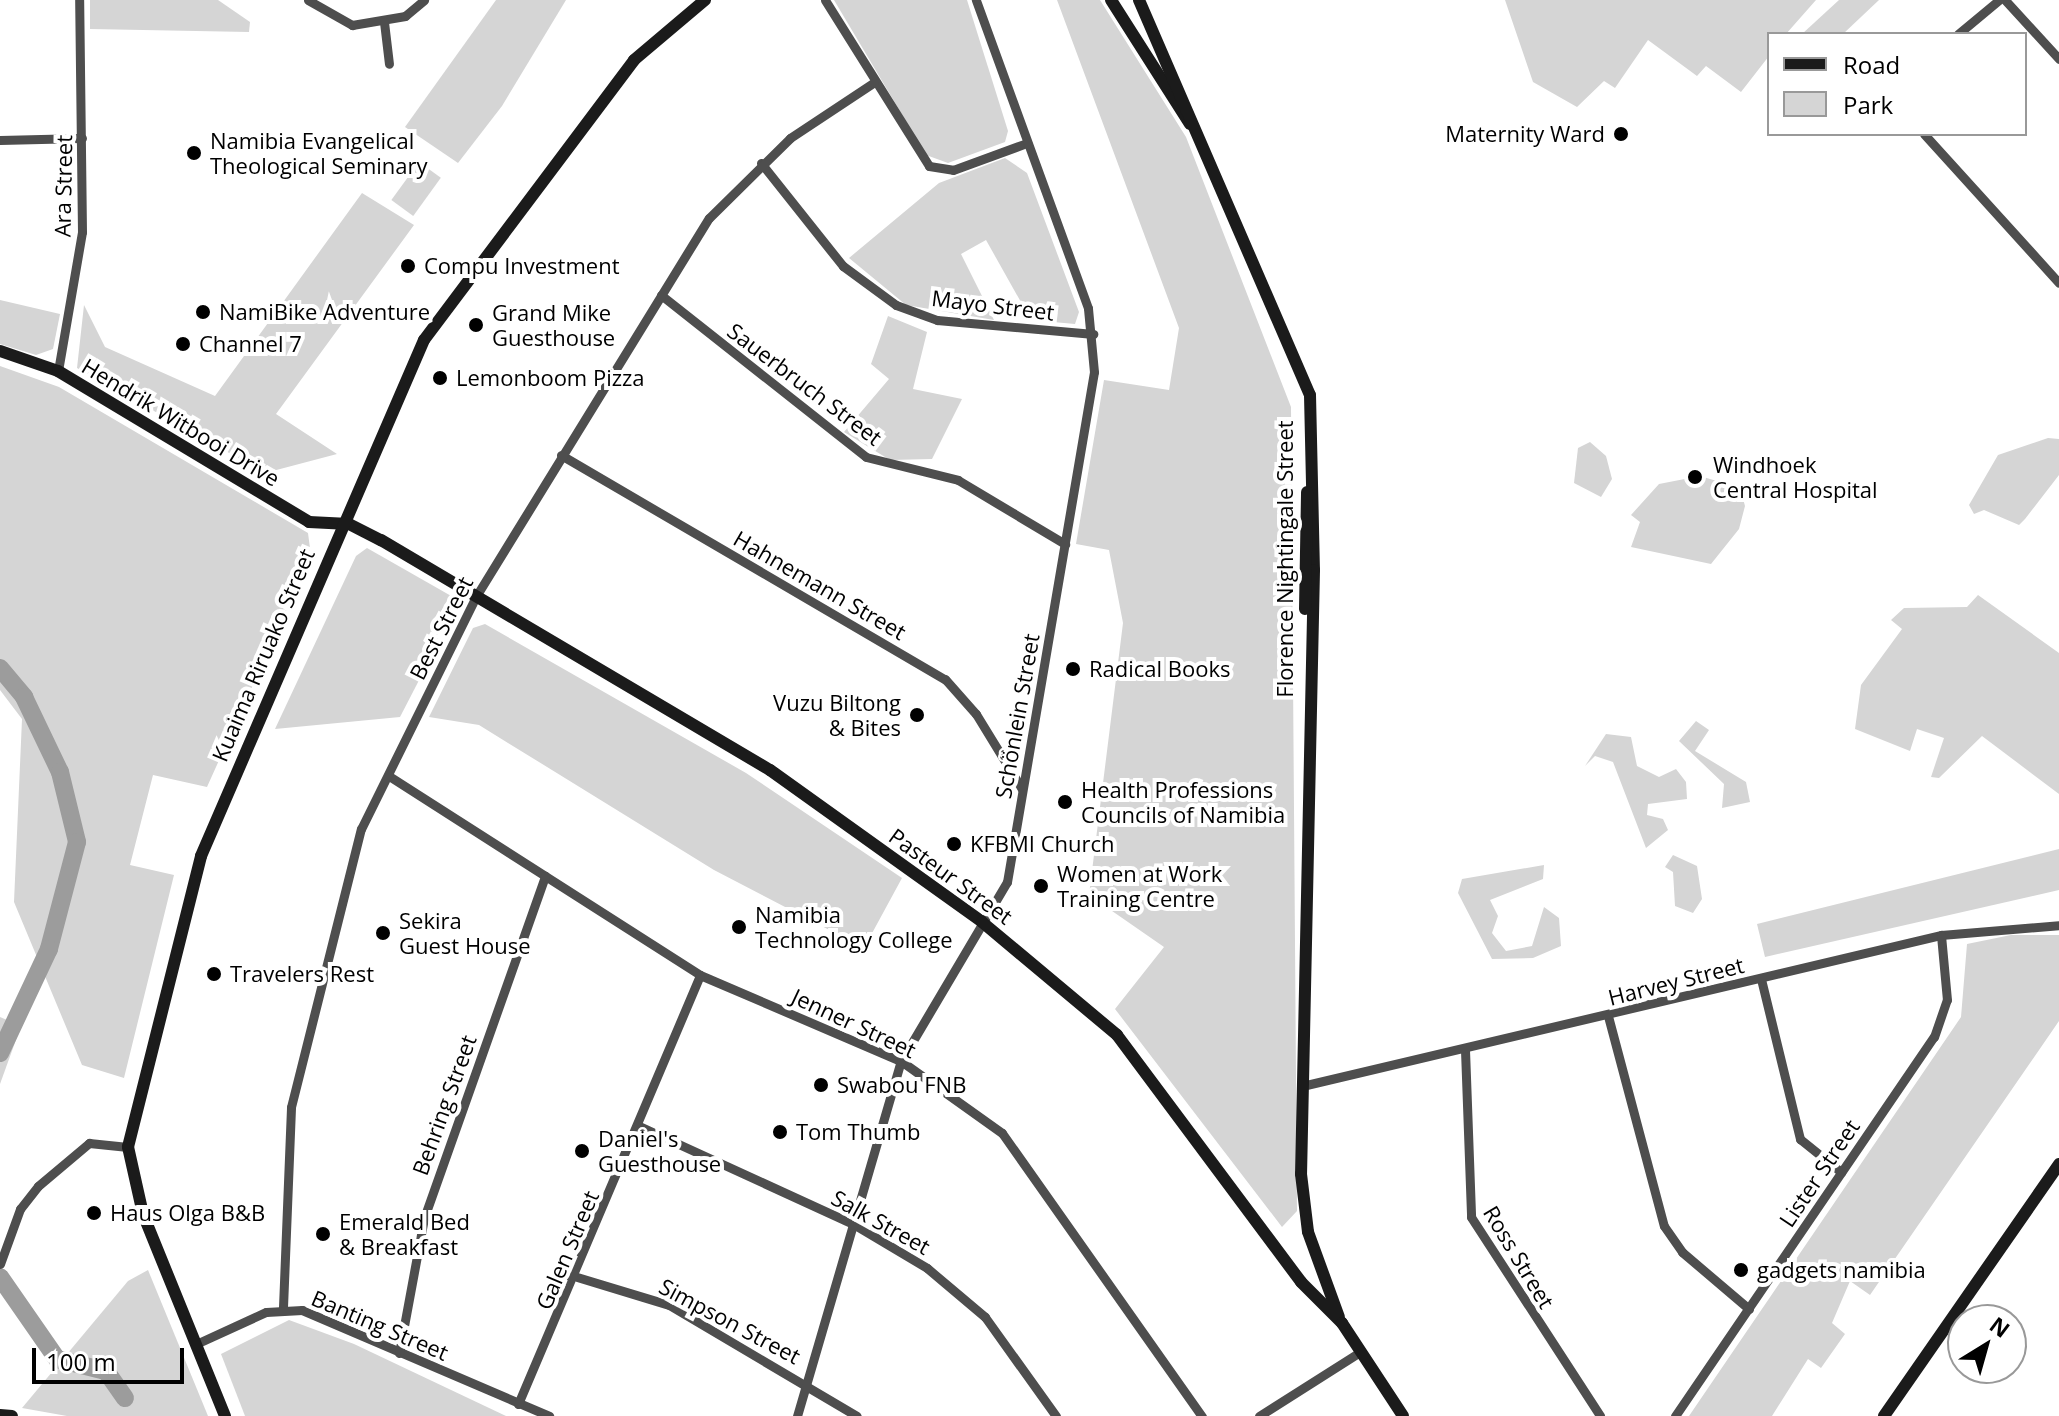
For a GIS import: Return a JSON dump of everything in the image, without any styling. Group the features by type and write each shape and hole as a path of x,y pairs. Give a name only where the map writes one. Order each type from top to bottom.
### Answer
{"main road":[{"name":"Kuaima Riruako Street","path":"223,1414 143,1214 128,1147 201,856 410,365 444,310 634,60 705,0"},
{"name":"Florence Nightingale Street","path":"1111,0 1195,133 1297,375 1307,442 1308,732"},
{"name":"Florence Nightingale Street","path":"1139,0 1310,395 1315,473 1302,1194 1316,1259 1342,1323"},
{"name":"Hendrik Witbooi Drive","path":"0,351 58,371 309,522 340,524"},
{"name":"Pasteur Street","path":"340,524 475,598 798,787 982,922 1104,1020 1291,1270 1342,1323 1403,1416"},
{"path":"1884,1416 2059,1164"},
{"path":"1291,1270 1307,1273 1316,1259"},
{"path":"0,1415 12,1416"}],"street":[{"name":"Ara Street","path":"58,371 82,232 79,0"},
{"path":"308,0 343,23 384,22 424,0"},
{"path":"825,0 873,83 929,166 953,170 1024,144"},
{"name":"Schönlein Street","path":"797,1416 901,1061 1007,882 1094,372 1093,334 976,0"},
{"path":"1960,32 1999,0"},
{"path":"2005,0 2059,59"},
{"path":"384,22 389,64"},
{"name":"Best Street","path":"283,1307 291,1107 361,829 475,598 709,218 761,163 873,83"},
{"path":"1926,136 2059,283"},
{"path":"0,140 82,138"},
{"name":"Mayo Street","path":"761,163 843,266 896,305 937,320 1093,334"},
{"name":"Sauerbruch Street","path":"661,295 866,457 958,480 1065,544"},
{"name":"Hahnemann Street","path":"561,455 945,679 976,714 1022,789"},
{"name":"Jenner Street","path":"389,776 700,975 901,1061 1002,1133 1202,1416"},
{"name":"Behring Street","path":"399,1353 424,1218 545,876"},
{"name":"Harvey Street","path":"1302,1086 1465,1050 1941,935 2059,925"},
{"name":"Lister Street","path":"1675,1416 1940,1026 1948,988 1941,935"},
{"name":"Galen Street","path":"518,1404 577,1277 700,975"},
{"path":"1761,979 1800,1139 1841,1172"},
{"path":"1608,1016 1664,1226 1688,1257 1749,1309"},
{"name":"Ross Street","path":"1465,1050 1471,1217 1600,1416"},
{"name":"Salk Street","path":"637,1125 853,1224 966,1299 1056,1416"},
{"path":"0,1264 20,1209 38,1186 89,1143 128,1147"},
{"name":"Simpson Street","path":"577,1277 669,1305 807,1383 857,1416"},
{"name":"Banting Street","path":"196,1344 283,1307 549,1416"},
{"path":"1259,1416 1360,1352"}],"green space":[{"path":"90,0 218,0 250,22 249,32 90,29"},
{"path":"496,0 566,0 502,106 458,163 405,127"},
{"path":"834,0 967,0 1008,131 1005,142 948,163 926,155"},
{"path":"1057,0 1100,0 1186,137 1291,407 1297,1211 1282,1227 1115,1009 1164,947 1089,895 1123,623 1109,550 1076,544 1104,380 1169,390 1179,328"},
{"path":"1505,0 1816,0 1788,32 1767,32 1767,59 1741,92 1706,66 1697,76 1648,40 1615,88 1604,81 1577,107 1533,82"},
{"path":"1839,0 1879,0 1845,32 1804,32"},
{"path":"1005,158 1027,173 1079,312 1075,324 1031,320 986,240 961,254 994,320 906,305 849,258 939,183"},
{"path":"419,162 441,178 413,216 391,200"},
{"path":"362,193 414,225 276,414 337,454 265,473 77,368 84,305 105,347 215,396"},
{"path":"0,300 60,314 53,349 36,355 0,344"},
{"path":"888,316 927,332 913,389 962,399 932,459 890,460 844,432 889,379 871,364"},
{"path":"0,366 59,387 308,533 311,556 207,787 153,775 130,865 174,875 124,1078 82,1065 14,902 22,719 0,690"},
{"path":"2048,438 2059,439 2059,475 2025,519 2019,525 1984,510 1974,514 1969,505 1998,455"},
{"path":"1590,442 1606,456 1612,479 1601,497 1574,483 1578,448"},
{"path":"1700,476 1740,488 1745,506 1739,529 1711,564 1631,547 1640,522 1631,515 1659,484"},
{"path":"367,548 460,601 400,717 275,729 356,556"},
{"path":"1978,595 2059,653 2059,794 1982,736 1939,778 1931,777 1944,738 1917,729 1910,751 1855,729 1861,685 1902,629 1891,620 1904,608 1967,607"},
{"path":"485,624 746,773 902,878 864,948 714,870 479,725 429,717 473,628"},
{"path":"1696,721 1709,730 1695,751 1746,782 1750,802 1722,808 1724,784 1679,741"},
{"path":"1606,734 1631,737 1637,766 1659,777 1676,769 1686,782 1687,799 1648,804 1647,815 1663,819 1668,830 1646,848 1613,762 1595,756 1585,766"},
{"path":"2059,849 2059,890 1765,957 1757,924"},
{"path":"1673,855 1697,866 1702,899 1693,913 1675,906 1673,872 1665,867"},
{"path":"1544,865 1543,879 1490,900 1498,916 1492,933 1506,951 1532,946 1544,907 1559,918 1561,946 1533,958 1492,959 1458,893 1462,879"},
{"path":"2011,935 2059,935 2059,1021 1870,1295 1850,1281 1832,1323 1845,1334 1821,1368 1808,1359 1772,1416 1689,1416 1961,1017 1967,944"},
{"path":"0,1017 21,1026 0,1084"},
{"path":"148,1270 208,1416 67,1416 22,1408 128,1281"},
{"path":"289,1320 354,1344 506,1416 245,1416 221,1354"}],"waterway":[{"path":"0,668 24,697 60,772 77,842 49,949 0,1053"},
{"path":"0,1277 57,1359 106,1371 125,1398"}],"place":[{"name":"Maternity Ward","path":"1621,134"},
{"name":"Namibia Evangelical Theological Seminary","path":"194,153"},
{"name":"Compu Investment","path":"408,266"},
{"name":"NamiBike Adventure","path":"203,312"},
{"name":"Grand Mike Guesthouse","path":"476,325"},
{"name":"Channel 7","path":"183,344"},
{"name":"Lemonboom Pizza","path":"440,378"},
{"name":"Windhoek Central Hospital","path":"1695,477"},
{"name":"Radical Books","path":"1073,669"},
{"name":"Vuzu Biltong & Bites","path":"917,715"},
{"name":"Health Professions Councils of Namibia","path":"1065,802"},
{"name":"KFBMI Church","path":"954,844"},
{"name":"Women at Work Training Centre","path":"1041,886"},
{"name":"Namibia Technology College","path":"739,927"},
{"name":"Sekira Guest House","path":"383,933"},
{"name":"Travelers Rest","path":"214,974"},
{"name":"Swabou FNB","path":"821,1085"},
{"name":"Tom Thumb","path":"780,1132"},
{"name":"Daniel's Guesthouse","path":"582,1151"},
{"name":"Haus Olga B&B","path":"94,1213"},
{"name":"Emerald Bed & Breakfast","path":"323,1234"},
{"name":"gadgets namibia","path":"1741,1270"}]}
